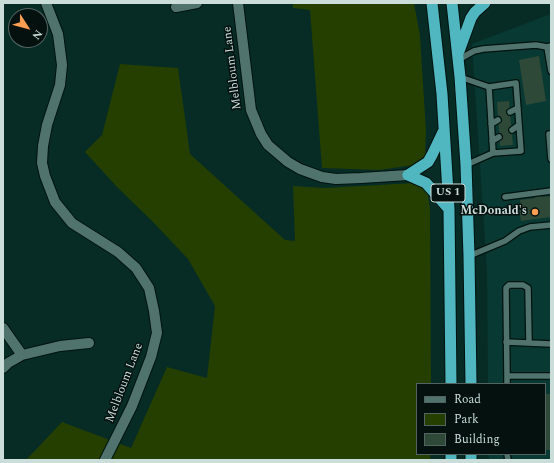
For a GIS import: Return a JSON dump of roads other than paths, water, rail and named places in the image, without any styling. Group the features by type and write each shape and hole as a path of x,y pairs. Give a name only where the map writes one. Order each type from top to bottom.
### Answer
{"highway":[{"name":"US 1","path":"432,3 442,94 449,209 451,383"},
{"name":"US 1","path":"452,3 460,77 466,165 469,256 470,383"},
{"path":"458,56 471,18 485,3"},
{"path":"408,175 428,162 444,129"},
{"path":"408,175 426,183 449,209"}],"street":[{"name":"Melbloum Lane","path":"46,3 58,34 62,65 60,85 47,125 43,146 42,163 45,176 55,202 72,223 118,252 136,268 149,288 157,333 151,357 132,406 105,460"},
{"path":"176,6 197,3"},
{"name":"Melbloum Lane","path":"238,3 251,110 261,134 268,145 277,154 294,166 305,172 322,177 336,179 408,175"},
{"path":"3,328 22,355"},
{"path":"3,368 8,363 22,355 60,346 89,343"}],"lane":[{"path":"458,56 483,49 536,45 549,46 551,71"},
{"path":"460,77 489,87 516,83 521,151 493,153 466,165"},
{"path":"489,87 493,153"},
{"path":"510,112 518,108"},
{"path":"491,124 498,120"},
{"path":"512,130 519,126"},
{"path":"551,134 549,134 551,159"},
{"path":"492,141 499,137"},
{"path":"505,196 551,191"},
{"path":"469,256 505,241 519,231 530,227 551,225"},
{"path":"507,383 506,288 509,285 527,286 529,291 529,342"},
{"path":"506,342 551,344"},
{"path":"507,376 551,376"}],"place":[{"name":"McDonald's","path":"535,212"}]}
